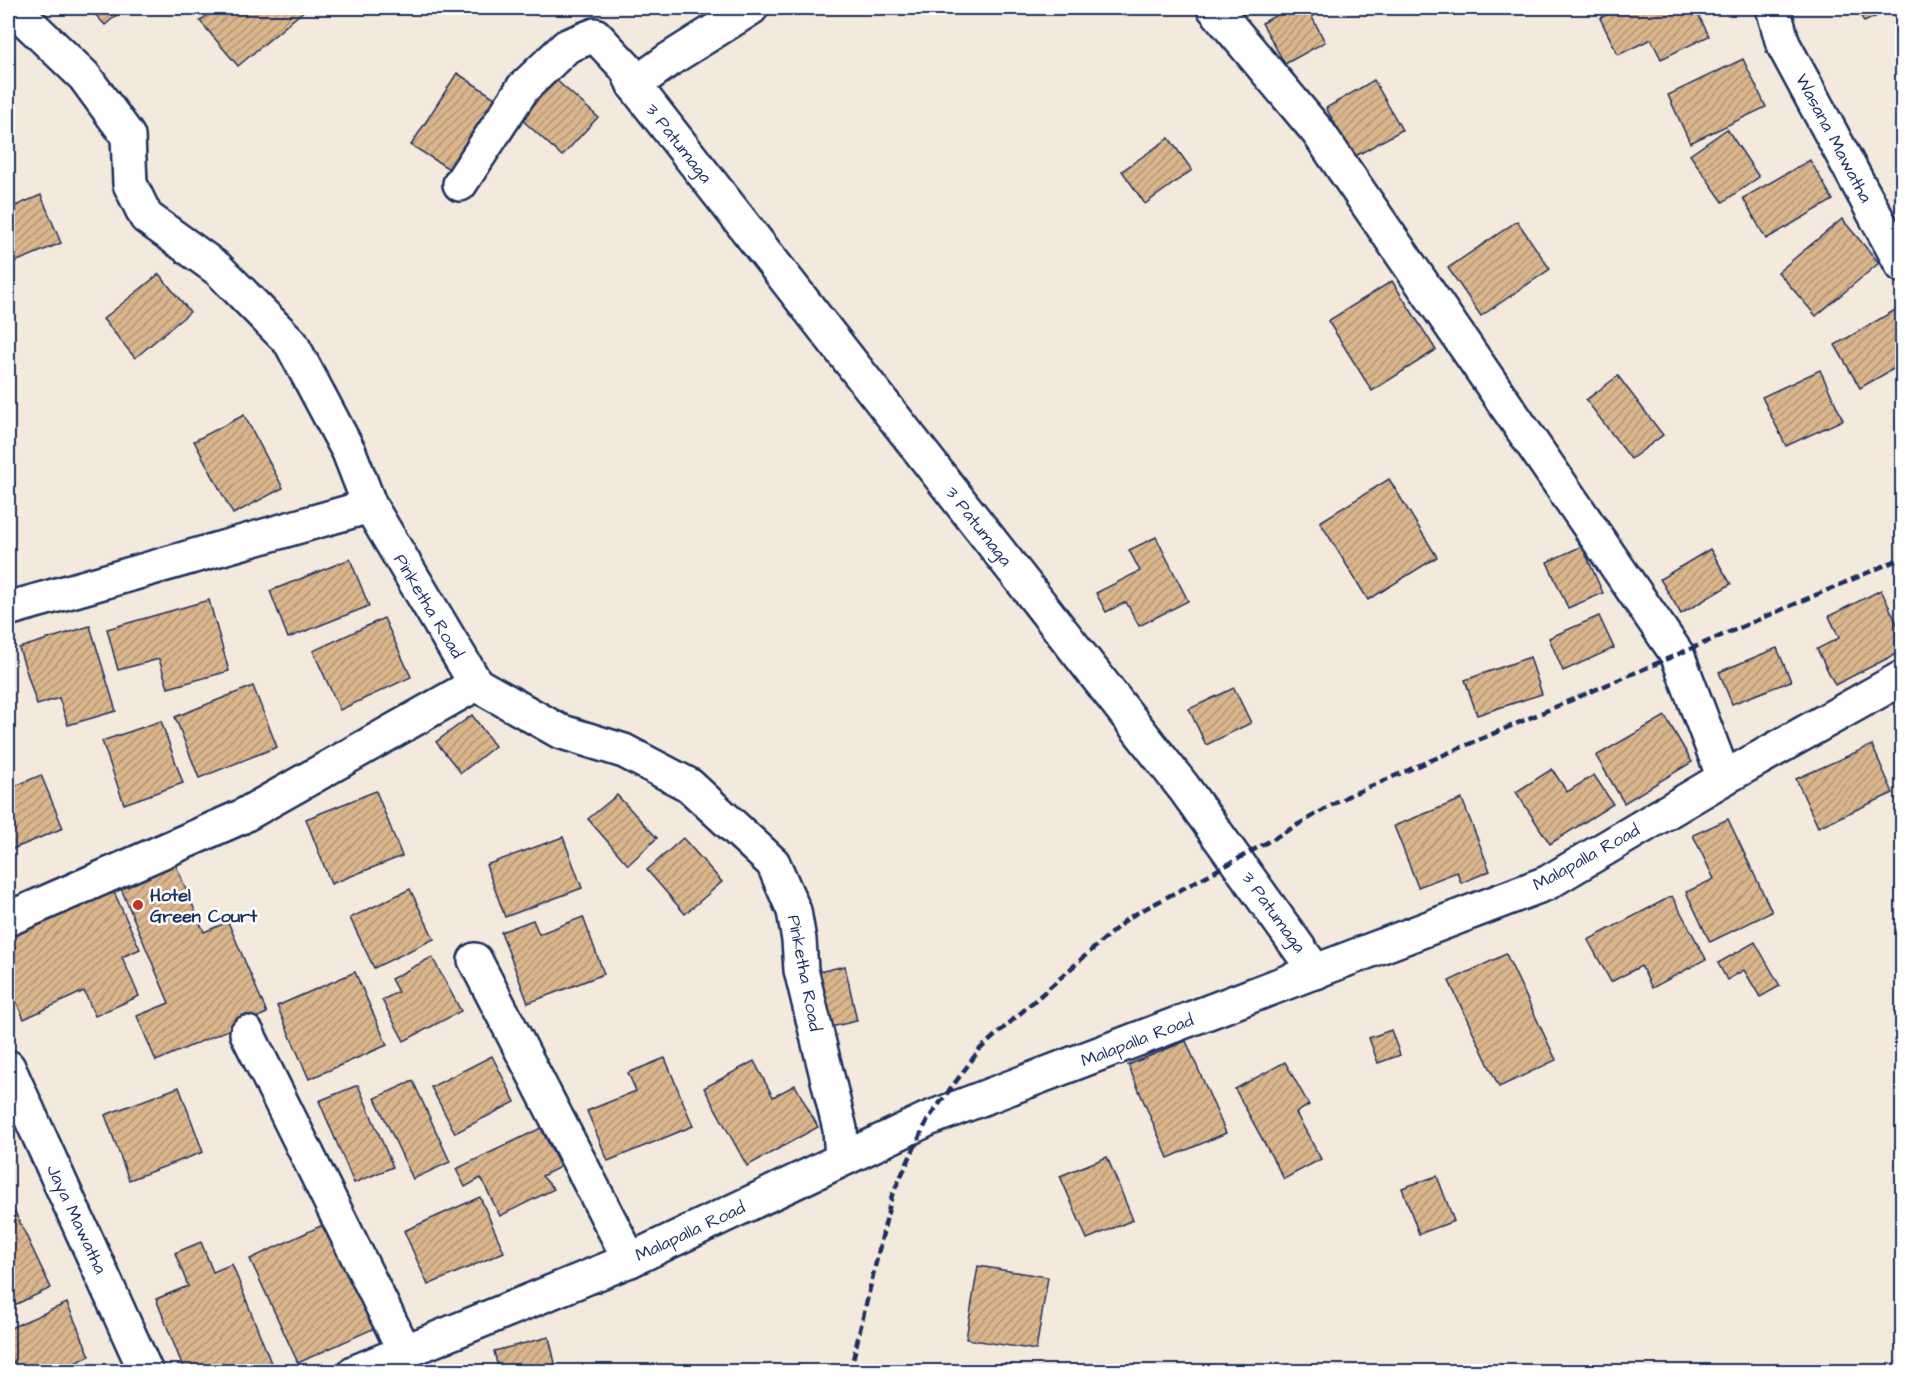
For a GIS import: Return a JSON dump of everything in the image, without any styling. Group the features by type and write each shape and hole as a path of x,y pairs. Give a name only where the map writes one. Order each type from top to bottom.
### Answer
{"street":[{"name":"Pinketha Road","path":"13,8 84,76 128,136 130,184 146,217 218,269 291,343 349,452 370,506 476,684 559,731 624,751 689,785 772,863 794,911 801,970 840,1129 842,1159"},
{"path":"634,86 670,59 751,8"},
{"path":"1214,8 1318,132 1677,654 1724,778"},
{"name":"Wasana Mawatha","path":"1773,8 1783,44 1902,265"},
{"name":"3 Patumaga","path":"460,184 523,88 567,46 595,35 626,68 634,86 1184,788 1317,972"},
{"path":"8,609 370,506"},
{"name":"Malapalla Road","path":"355,1371 630,1260 928,1119 1547,883 1724,778 1902,678"},
{"path":"8,919 241,817 476,684"},
{"path":"475,960 630,1260"},
{"path":"247,1033 405,1352"},
{"name":"Jaya Mawatha","path":"8,1067 146,1371"}],"building":[{"path":"89,8 125,8 105,25"},
{"path":"216,8 307,8 238,66 200,21"},
{"path":"1290,8 1324,8 1312,17 1325,42 1285,64 1262,23"},
{"path":"1621,8 1695,8 1709,36 1661,59 1651,39 1618,55 1600,18"},
{"path":"1857,8 1894,8 1864,22"},
{"path":"1743,59 1766,107 1690,143 1668,95"},
{"path":"457,73 495,98 476,128 486,135 460,176 411,145"},
{"path":"555,79 598,117 562,156 520,118"},
{"path":"1374,80 1402,130 1354,157 1326,108"},
{"path":"1727,129 1759,177 1723,202 1690,155"},
{"path":"1169,138 1192,170 1145,204 1122,171"},
{"path":"1810,160 1833,200 1766,239 1743,198"},
{"path":"41,195 61,243 8,265 8,209"},
{"path":"1842,219 1879,263 1816,316 1778,272"},
{"path":"1517,221 1550,269 1481,316 1448,268"},
{"path":"159,274 190,312 135,358 103,319"},
{"path":"1392,281 1436,350 1372,391 1328,321"},
{"path":"1902,306 1902,364 1860,388 1835,345"},
{"path":"1820,370 1843,420 1786,446 1762,397"},
{"path":"1618,376 1663,435 1631,459 1586,400"},
{"path":"244,415 283,488 233,514 194,441"},
{"path":"1389,479 1437,557 1368,600 1320,522"},
{"path":"1156,537 1188,601 1139,626 1126,602 1106,612 1096,593 1140,571 1129,550"},
{"path":"1582,546 1603,593 1568,608 1547,562"},
{"path":"1710,549 1731,584 1681,614 1660,579"},
{"path":"350,559 369,606 288,638 270,591"},
{"path":"1881,590 1902,634 1902,651 1835,685 1817,649 1839,638 1829,616"},
{"path":"209,600 229,671 168,688 159,659 118,670 107,629"},
{"path":"1599,616 1614,648 1563,671 1549,638"},
{"path":"384,618 411,677 340,710 313,651"},
{"path":"90,626 116,711 68,725 59,698 37,705 19,648"},
{"path":"1777,648 1791,681 1732,704 1719,672"},
{"path":"1530,657 1542,694 1477,715 1465,680"},
{"path":"253,686 277,747 199,778 175,717"},
{"path":"1234,688 1251,723 1206,745 1189,709"},
{"path":"472,715 495,746 461,773 436,742"},
{"path":"1665,716 1692,762 1624,803 1596,756"},
{"path":"161,721 183,783 124,804 102,741"},
{"path":"1872,745 1893,793 1818,827 1796,779"},
{"path":"1552,769 1567,792 1594,775 1613,804 1550,844 1516,792"},
{"path":"41,775 63,828 8,851 8,789"},
{"path":"376,791 402,856 331,884 306,819"},
{"path":"617,795 657,838 628,865 588,819"},
{"path":"1462,799 1490,871 1461,883 1457,872 1418,887 1394,826"},
{"path":"1728,819 1772,912 1710,942 1686,892 1714,879 1693,835"},
{"path":"563,837 582,888 505,917 486,865"},
{"path":"683,838 722,882 685,914 647,870"},
{"path":"175,863 204,932 228,922 267,1013 156,1061 137,1016 169,1003 120,886"},
{"path":"109,881 140,949 122,957 139,996 95,1016 84,991 24,1019 8,983 8,927"},
{"path":"410,889 434,939 374,968 350,918"},
{"path":"1672,896 1706,959 1652,988 1641,966 1611,982 1588,940"},
{"path":"583,917 604,974 528,1003 501,932 533,920 539,934"},
{"path":"1755,942 1780,986 1760,997 1744,970 1727,980 1718,963"},
{"path":"1506,954 1556,1060 1499,1087 1449,981"},
{"path":"432,957 461,1011 404,1041 382,1000 398,992 391,979"},
{"path":"845,966 857,1021 826,1028 814,973"},
{"path":"355,972 387,1045 309,1079 277,1006"},
{"path":"1391,1030 1400,1055 1378,1063 1369,1038"},
{"path":"1186,1041 1226,1133 1168,1158 1128,1065"},
{"path":"492,1056 515,1102 455,1133 431,1087"},
{"path":"665,1058 693,1126 608,1161 587,1111 636,1091 628,1073"},
{"path":"754,1061 773,1097 795,1085 818,1127 747,1166 704,1088"},
{"path":"1285,1062 1309,1105 1296,1113 1321,1159 1284,1179 1235,1089"},
{"path":"413,1081 450,1162 413,1179 375,1098"},
{"path":"358,1085 393,1167 354,1183 319,1101"},
{"path":"179,1087 203,1152 129,1180 105,1115"},
{"path":"541,1128 560,1167 542,1176 554,1189 500,1216 481,1178 465,1187 456,1169"},
{"path":"1107,1157 1133,1220 1087,1239 1060,1176"},
{"path":"1437,1176 1454,1221 1419,1234 1402,1188"},
{"path":"480,1197 504,1252 428,1285 404,1231"},
{"path":"15,1212 51,1288 8,1308 8,1215"},
{"path":"329,1222 377,1327 298,1363 250,1259"},
{"path":"201,1242 213,1272 232,1264 271,1363 251,1372 185,1372 156,1299 188,1286 175,1253"},
{"path":"978,1266 1048,1277 1036,1350 966,1339"},
{"path":"67,1303 90,1356 56,1372 17,1372 8,1349 8,1329"},
{"path":"549,1337 557,1372 499,1372 494,1351"}],"railway":[{"path":"850,1372 892,1195 928,1119 980,1049 1128,918 1348,796 1902,558"}],"place":[{"name":"Hotel Green Court","path":"138,905"}]}
